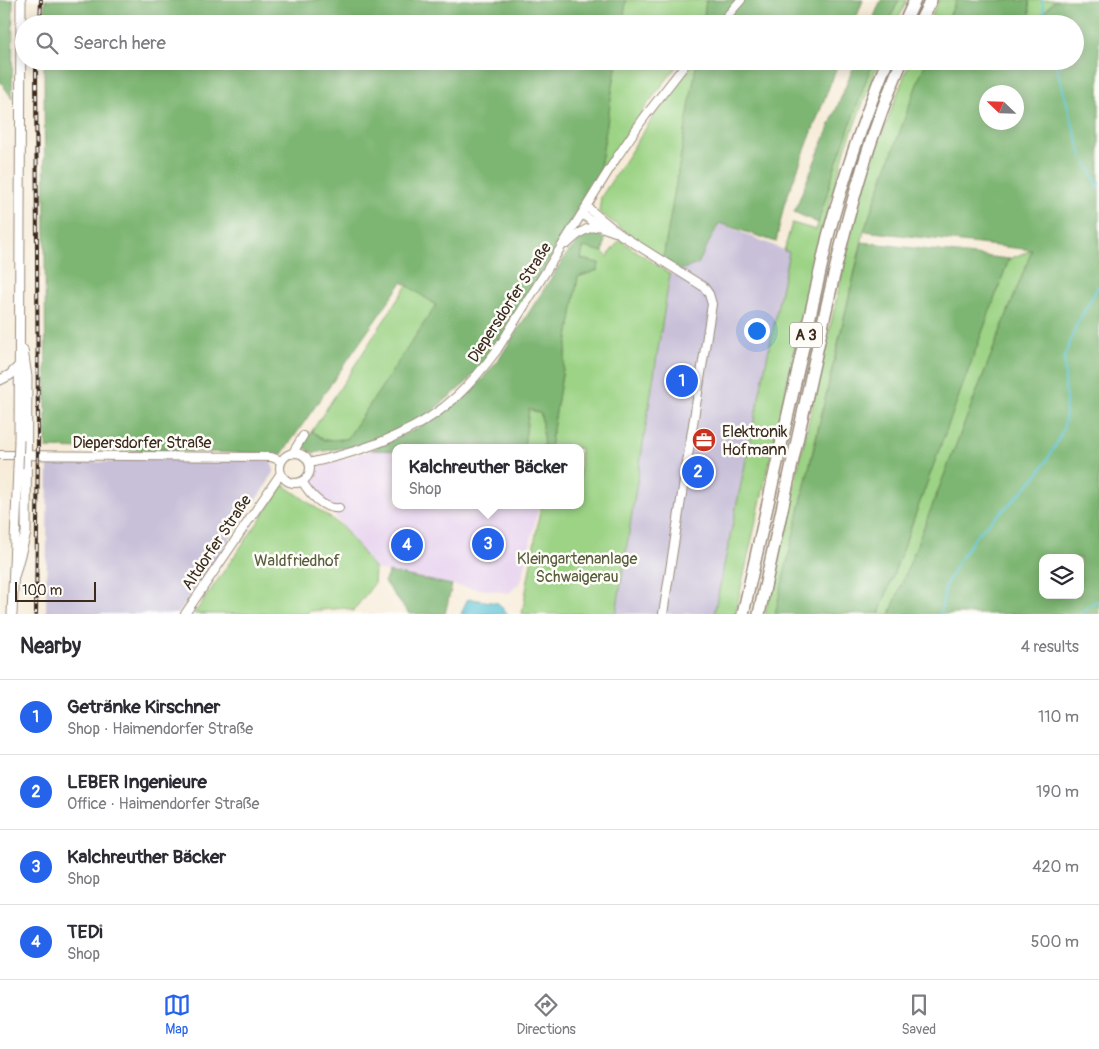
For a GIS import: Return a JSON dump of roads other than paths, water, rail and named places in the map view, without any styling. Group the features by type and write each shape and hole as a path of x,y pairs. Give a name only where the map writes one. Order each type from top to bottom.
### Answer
{"highway":[{"path":"908,15 915,0"},
{"path":"924,15 931,0"},
{"name":"A 3","path":"743,614 828,236 865,116 883,70"},
{"name":"A 3","path":"759,614 842,240 878,119 898,70"}],"main road":[{"path":"21,0 21,15"},
{"path":"12,614 18,468 21,70"},
{"path":"14,577 26,532 28,377 19,330"},
{"path":"0,381 18,367"},
{"path":"0,381 10,384 18,391"}],"street":[{"path":"728,15 741,0"},
{"name":"Diepersdorfer Straße","path":"309,464 336,458 402,432 425,420 456,397 479,374 497,350 643,119 681,70"},
{"path":"587,207 621,235 704,287 709,294 712,304 662,614"},
{"path":"582,214 598,226 621,235"},
{"path":"558,252 580,232 598,226"},
{"path":"303,436 304,456 309,464 309,473 302,481 288,481 281,473 282,461 292,454 303,436"},
{"path":"292,454 296,453 304,456"},
{"name":"Diepersdorfer Straße","path":"0,455 271,457 282,461"},
{"name":"Altdorfer Straße","path":"185,614 281,473"},
{"name":"Altdorfer Straße","path":"272,487 288,481"},
{"path":"302,481 314,496 327,506 339,508"}],"water":[{"path":"467,600 498,603 507,614 461,614"}],"waterway":[{"path":"1042,0 1044,15"},
{"path":"1058,70 1082,157"},
{"path":"1087,163 1099,188"},
{"path":"941,614 945,587 958,562 979,532 1011,503 1039,473 1064,428 1066,404 1064,358 1076,326 1099,285"},
{"path":"1080,614 1094,602 1099,601"}],"railway":[{"path":"40,15 41,0"},
{"path":"36,70 38,441 36,614"}],"place":[{"name":"Getränke Kirschner","path":"682,381"},
{"name":"Elektronik Hofmann","path":"704,440"},
{"name":"LEBER Ingenieure","path":"698,472"},
{"name":"Kalchreuther Bäcker","path":"488,544"},
{"name":"TEDi","path":"407,545"}],"park label":[{"name":"Waldfriedhof","path":"297,560"},
{"name":"Kleingartenanlage Schwaigerau","path":"577,567"}]}
